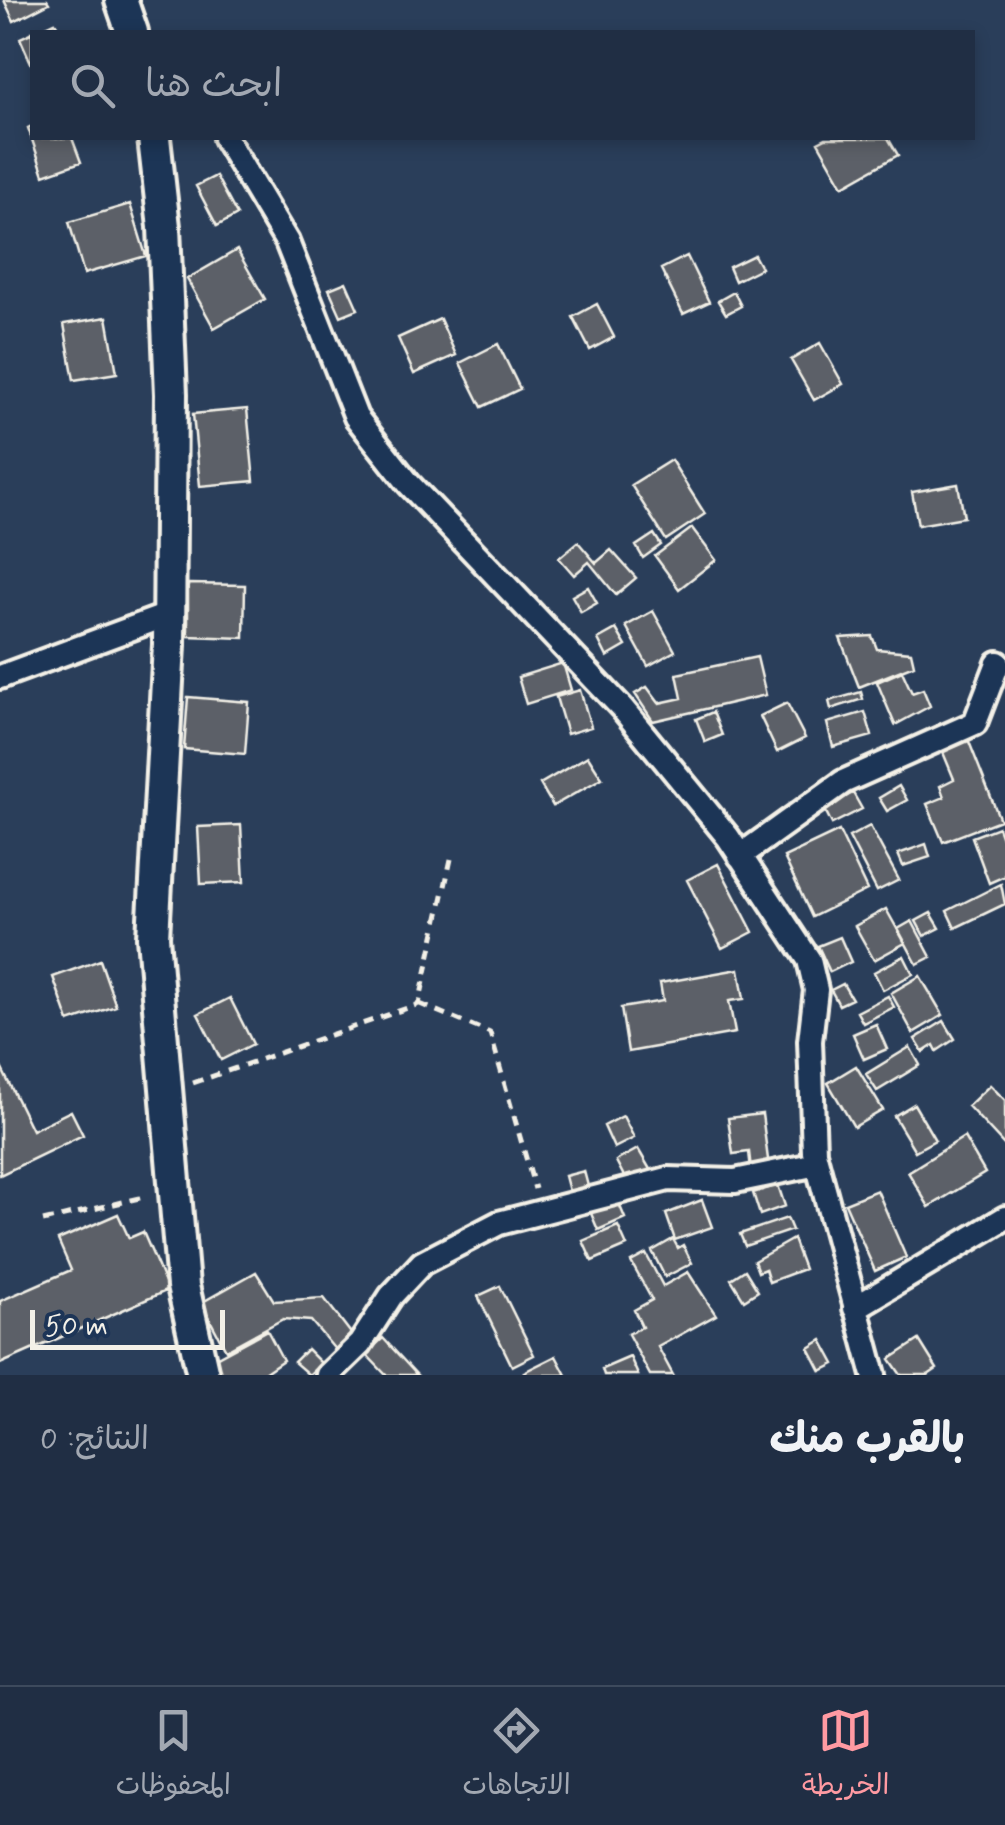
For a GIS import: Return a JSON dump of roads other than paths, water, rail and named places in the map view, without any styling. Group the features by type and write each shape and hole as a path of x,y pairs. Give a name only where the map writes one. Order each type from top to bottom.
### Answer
{"street":[{"path":"121,0 131,30"},
{"path":"154,140 164,227 171,394 170,614 153,937 183,1286 203,1375"},
{"path":"226,140 287,242 356,417 409,484 622,708 740,856 809,960 816,990 810,1042 817,1164 874,1375"},
{"path":"0,677 170,614"},
{"path":"740,856 843,782 975,723 998,663"},
{"path":"328,1375 360,1344 391,1296 422,1262 499,1223 668,1179 736,1181 817,1164"},
{"path":"855,1308 1005,1218"}]}
